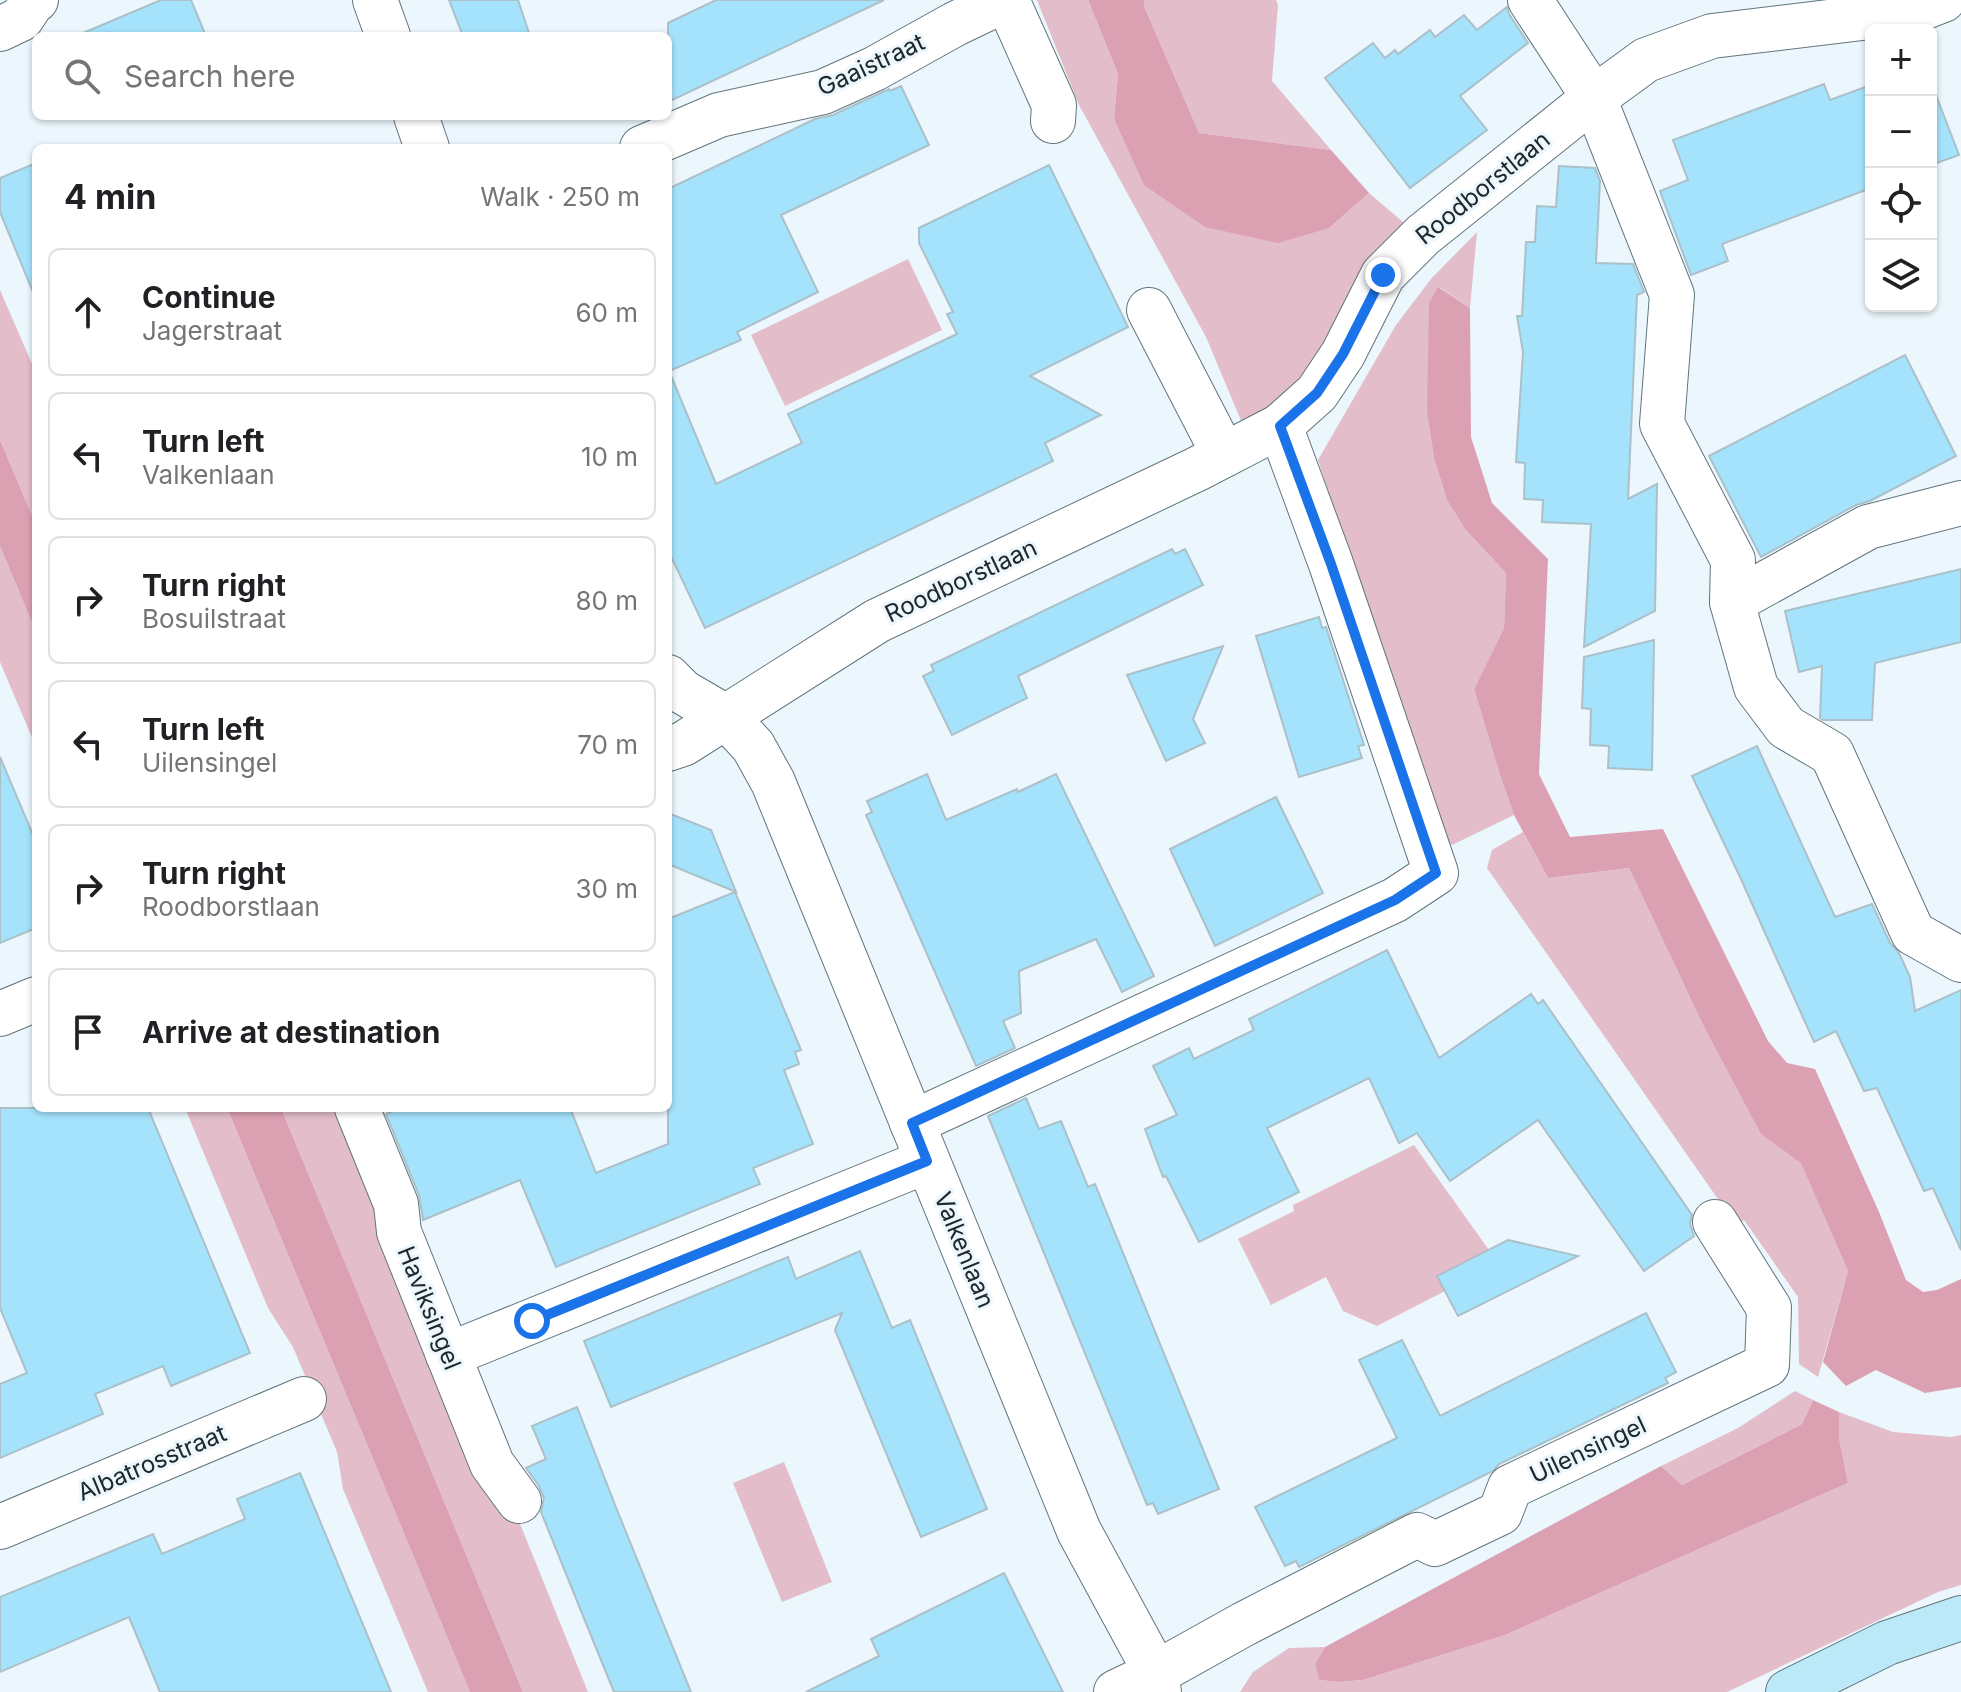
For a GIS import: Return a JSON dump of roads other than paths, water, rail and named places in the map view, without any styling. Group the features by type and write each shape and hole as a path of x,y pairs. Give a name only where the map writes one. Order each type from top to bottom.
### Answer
{"street":[{"path":"0,29 21,19 36,0"},
{"path":"375,0 387,32"},
{"path":"1006,0 1054,105 1053,121"},
{"name":"Gaaistraat","path":"651,144 719,115 823,92 1006,0"},
{"path":"1530,0 1594,98 1672,295 1662,424 1733,560 1732,602 1756,687 1786,727 1832,754 1913,933 1961,960"},
{"name":"Roodborstlaan","path":"672,748 683,744 877,621 1280,426 1317,393 1343,354 1383,275 1423,235 1646,60 1712,36 1912,12 1943,0"},
{"path":"417,120 426,144"},
{"path":"1149,310 1224,455"},
{"path":"448,1355 920,1142 1395,900 1436,873 1331,564 1280,426"},
{"path":"1732,602 1868,527 1961,503"},
{"name":"Valkenlaan","path":"672,681 683,692 726,717 753,746 773,782 1079,1531 1165,1686"},
{"path":"0,1014 32,1001"},
{"name":"Haviksingel","path":"359,1112 396,1204 399,1232 492,1464 519,1501"},
{"name":"Uilensingel","path":"1165,1686 1244,1624 1417,1535 1435,1544 1500,1513 1510,1487 1767,1365 1769,1308 1715,1222"},
{"name":"Albatrosstraat","path":"0,1527 304,1399"},
{"path":"1788,1692 1887,1643 1961,1618"},
{"path":"1116,1692 1165,1686"}]}
